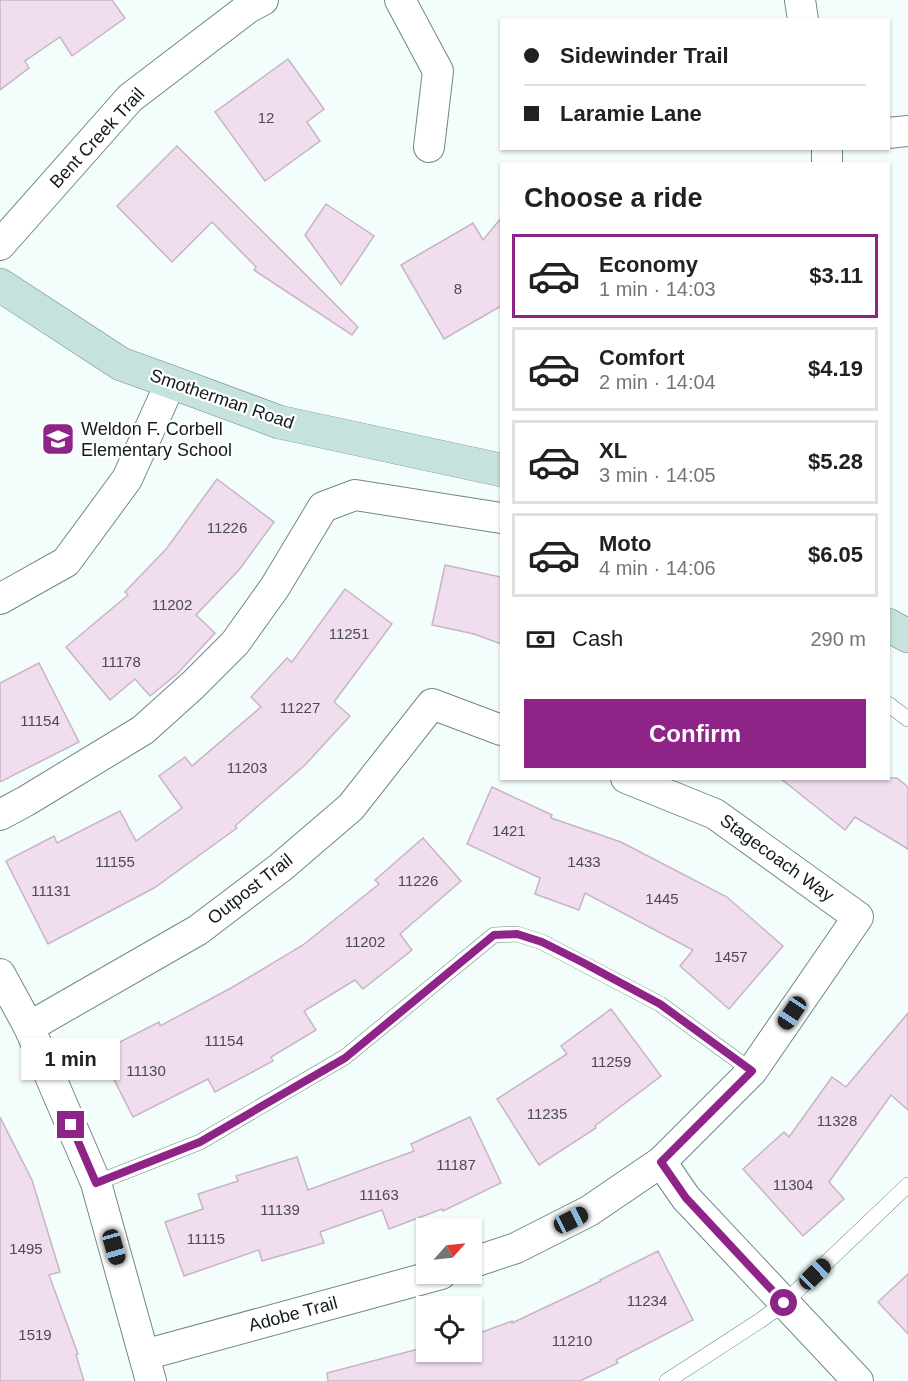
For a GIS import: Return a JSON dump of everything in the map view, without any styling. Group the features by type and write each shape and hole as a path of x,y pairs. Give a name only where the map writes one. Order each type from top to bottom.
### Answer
{"street":[{"name":"Bent Creek Trail","path":"0,245 130,98 248,8 263,0"},
{"path":"400,0 438,71 429,147"},
{"path":"800,0 803,18"},
{"path":"890,133 908,131"},
{"name":"Smotherman Road","path":"0,285 121,364 279,422 500,470"},
{"path":"0,599 66,562 127,479 171,382"},
{"path":"0,815 143,730 193,685 235,643 274,587 323,507 355,495 500,518"},
{"path":"890,626 908,636"},
{"name":"Outpost Trail","path":"29,1027 198,930 281,867 351,807 432,704 500,730"},
{"name":"Stagecoach Way","path":"631,780 715,813 858,917 752,1071"},
{"path":"0,974 29,1027 96,1183 148,1368"},
{"path":"482,1259 516,1248 589,1210 661,1162 752,1071"},
{"path":"661,1162 686,1198 858,1381"},
{"name":"Adobe Trail","path":"148,1368 416,1282"}],"lane":[{"path":"890,706 908,719"},
{"path":"96,1183 200,1142 345,1058 494,935 517,934 542,942 582,962 660,1004 752,1071"},
{"path":"667,1381 784,1303 908,1185"}],"building":[{"path":"0,0 112,0 125,18 72,56 60,37 25,61 29,68 0,90"},
{"path":"288,59 324,109 307,122 320,141 265,181 215,112"},
{"path":"177,146 358,327 352,335 254,270 256,267 212,222 172,262 117,206"},
{"path":"326,204 374,236 341,285 305,235"},
{"path":"500,219 500,307 444,339 401,265 473,223 483,240"},
{"path":"217,479 274,522 239,570 196,615 215,633 177,674 150,696 135,679 110,700 66,647 128,595 125,592 167,548"},
{"path":"445,565 500,577 500,644 474,634 432,625"},
{"path":"345,589 392,624 334,702 350,716 305,765 235,826 237,828 154,888 48,944 6,861 54,836 57,843 120,811 136,841 182,808 159,776 185,757 192,766 261,707 251,697 287,658 292,662"},
{"path":"39,663 79,742 0,782 0,683"},
{"path":"890,778 897,778 908,787 908,849 855,817 845,830 782,780 890,780"},
{"path":"492,787 552,815 551,818 621,842 727,897 783,946 729,1009 680,966 693,950 585,893 579,910 535,894 540,878 467,844"},
{"path":"423,838 461,881 400,934 412,950 363,989 355,980 304,1011 316,1030 271,1057 273,1061 215,1092 208,1079 133,1117 100,1052 159,1022 160,1026 231,988 303,945 379,884 375,880"},
{"path":"611,1009 661,1076 595,1126 596,1128 539,1165 497,1099 567,1054 561,1046"},
{"path":"908,1013 908,1110 891,1095 829,1182 844,1199 803,1236 743,1169 784,1132 789,1137 832,1077 846,1087"},
{"path":"0,1117 32,1180 60,1272 49,1275 78,1354 76,1355 84,1381 0,1381"},
{"path":"470,1117 501,1183 443,1211 442,1209 389,1229 382,1210 320,1232 324,1243 262,1261 259,1250 184,1276 165,1222 203,1209 198,1194 238,1181 236,1176 297,1157 308,1190 414,1151 411,1144"},
{"path":"658,1251 693,1320 616,1360 618,1363 580,1381 328,1381 327,1373 416,1350 416,1362 482,1362 482,1332 512,1321 512,1323"},
{"path":"908,1274 908,1334 878,1302"}],"place":[{"name":"Weldon F. Corbell Elementary School","path":"58,439"}],"route":[{"path":"71,1125 96,1183 200,1142 345,1058 494,935 517,934 542,942 660,1004 752,1071 661,1162 686,1198 784,1303"}]}
